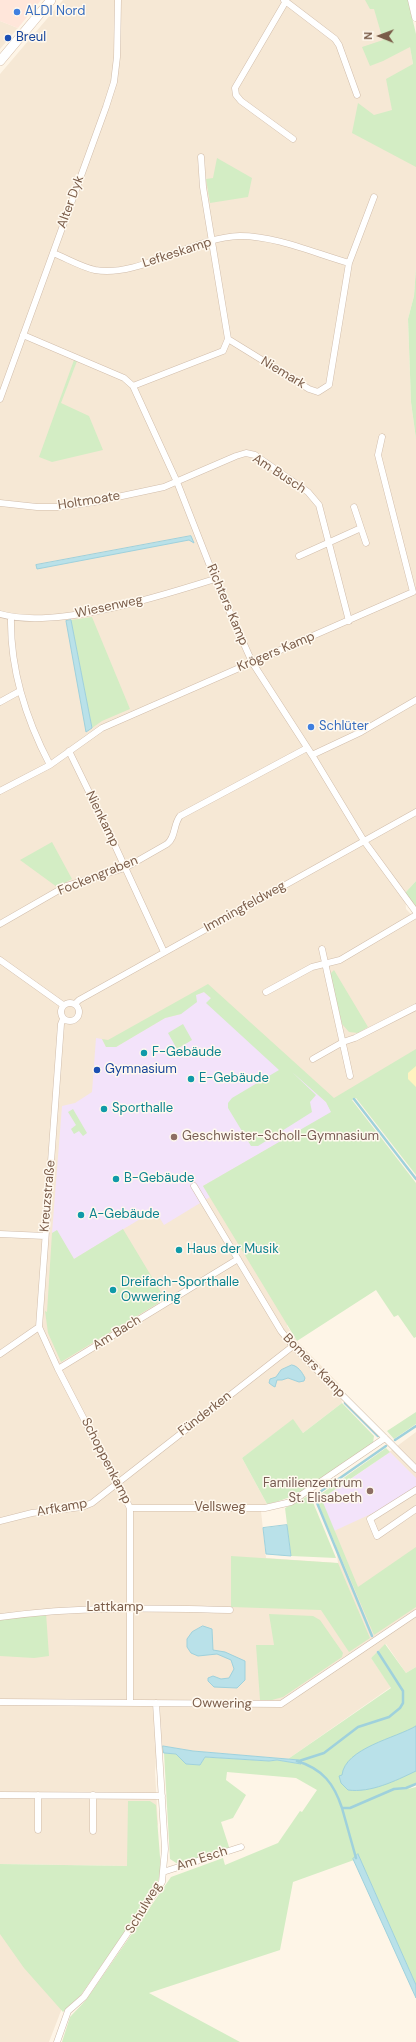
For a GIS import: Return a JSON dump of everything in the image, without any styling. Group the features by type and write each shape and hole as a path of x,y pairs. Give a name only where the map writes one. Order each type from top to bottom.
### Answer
{"main road":[{"path":"0,61 51,0"}],"street":[{"name":"Alter Dyk","path":"0,399 114,82 118,0"},
{"path":"412,0 416,17"},
{"path":"292,139 241,101 236,95 236,88 285,1 335,39 339,45 357,95"},
{"path":"23,334 124,378 133,386 223,351 228,339 211,242 203,187 201,157"},
{"name":"Niemark","path":"228,339 309,389 318,392 329,385 349,263 374,197"},
{"name":"Lefkeskamp","path":"53,253 95,270 113,271 139,265 189,246 239,236 257,237 349,263"},
{"name":"Richters Kamp","path":"133,386 176,482 215,579 252,662 312,755 364,841 416,912"},
{"name":"Krögers Kamp","path":"0,791 50,765 102,728 350,621 413,592 378,455 382,437"},
{"name":"Am Busch","path":"176,482 246,453 255,455 313,496 319,505 350,621"},
{"name":"Holtmoate","path":"0,503 17,506 58,506 94,502 164,487 176,482"},
{"path":"354,507 366,543"},
{"path":"299,556 361,528"},
{"name":"Wiesenweg","path":"0,614 11,618 37,619 114,607 215,579"},
{"path":"11,618 10,640 20,691 34,735 50,765"},
{"path":"0,702 20,691"},
{"path":"312,755 361,732 416,700"},
{"name":"Fockengraben","path":"0,924 74,883 125,868 171,840 176,822 180,816 307,748"},
{"name":"Nienkamp","path":"69,751 164,952"},
{"name":"Immingfeldweg","path":"75,1004 79,1000 164,952 416,812"},
{"path":"266,992 312,967 340,960 416,915"},
{"path":"322,949 350,1076"},
{"path":"0,960 63,1005"},
{"path":"69,1002 75,1004 79,1010 77,1018 68,1021 63,1018 60,1013 63,1005 69,1002"},
{"path":"313,1059 343,1042 355,1038 416,1007"},
{"name":"Kreuzstraße","path":"39,1327 60,1024 63,1018"},
{"name":"Bomers Kamp","path":"194,1186 281,1331 293,1346 416,1469"},
{"path":"0,1234 45,1236"},
{"name":"Am Bach","path":"58,1369 238,1259"},
{"path":"0,1354 39,1327"},
{"name":"Schoppenkamp","path":"39,1327 58,1369 130,1508 130,1702"},
{"name":"Fünderken","path":"118,1483 293,1346"},
{"name":"Vellsweg","path":"130,1508 265,1508 284,1504 300,1496 385,1438"},
{"name":"Arfkamp","path":"0,1521 32,1513 82,1507 92,1503 118,1483"},
{"path":"416,1490 370,1519 377,1536 416,1509"},
{"name":"Lattkamp","path":"0,1617 71,1608 130,1607 230,1610"},
{"name":"Owwering","path":"0,1702 281,1704 416,1613"},
{"name":"Schulweg","path":"57,2042 68,2011 84,1997 158,1891 162,1882 165,1849 156,1703"},
{"path":"0,1795 162,1796"},
{"path":"38,1795 38,1830"},
{"path":"93,1795 93,1831"},
{"name":"Am Esch","path":"163,1872 241,1847"}],"shaded area":[{"path":"0,0 41,0 18,28 0,21"},
{"path":"63,0 399,0 410,46 416,84 416,268 414,296 408,319 411,402 416,439 416,881 405,893 406,909 416,919 416,1054 332,1112 287,1326 297,1341 339,1384 342,1403 303,1433 293,1420 242,1458 267,1504 261,1511 266,1558 338,1563 334,1531 322,1502 416,1432 416,1667 406,1673 386,1644 371,1658 391,1687 288,1759 193,1751 163,1746 163,1753 157,1752 155,1771 158,1825 127,1866 0,1864 0,74"},
{"path":"0,21 18,28 0,49"},
{"name":"Geschwister-Scholl-Gymnasium","path":"204,992 326,1102 332,1112 203,1186 210,1197 164,1225 155,1210 74,1259 57,1231 52,1233 62,1106 75,1103 92,1092 96,1038 102,1039 106,1047 116,1047 165,1018 181,1014 196,995"},
{"name":"Familienzentrum St. Elisabeth","path":"390,1452 416,1478 416,1486 384,1508 334,1531 322,1502 323,1498"},
{"path":"0,1911 64,2003 49,2042 0,2042"}],"green space":[{"path":"365,0 408,0 416,34 416,167 352,133 358,103 374,115 392,110 386,79 413,64 410,47 370,66 362,47 383,40 374,9 370,9"},
{"path":"217,158 252,178 248,197 210,203 206,179 213,178"},
{"path":"416,268 416,439 411,402 408,319 414,296"},
{"path":"74,360 77,361 61,403 89,416 103,450 52,462 39,457"},
{"path":"92,617 130,709 102,721 92,728 71,620"},
{"path":"52,842 72,879 57,887 20,860"},
{"path":"416,881 416,907 405,893"},
{"path":"334,970 368,1027 358,1033 349,1032 342,1024 330,974"},
{"path":"208,984 334,1098 416,1049 416,1175 356,1098 352,1100 416,1183 416,1337 414,1338 398,1315 394,1317 376,1290 297,1341 203,1186 331,1112 326,1102 292,1072 316,1095 310,1102 312,1112 258,1146 251,1146 228,1108 228,1103 232,1098 279,1070 206,1003 211,998 204,992 196,995 197,1002 181,1014 165,1018 116,1047 106,1047 102,1039 108,1040"},
{"path":"183,1024 192,1040 177,1049 168,1033"},
{"path":"73,1109 87,1133 83,1136 79,1131 74,1134 71,1129 76,1125 68,1112"},
{"path":"123,1229 165,1299 61,1362 48,1333 45,1311 47,1312 52,1233 57,1230 74,1259"},
{"path":"342,1403 374,1436 373,1443 309,1487 295,1495 267,1504 242,1458 293,1419 303,1433"},
{"path":"416,1412 416,1424 394,1439 387,1431"},
{"path":"386,1448 390,1452 324,1497 322,1500 358,1587 416,1547 416,1607 374,1635 317,1501 321,1494"},
{"path":"310,1495 336,1558 291,1556 285,1508"},
{"path":"231,1556 338,1563 370,1638 349,1652 321,1610 231,1607"},
{"path":"46,1613 49,1656 34,1658 0,1656 0,1619"},
{"path":"269,1614 313,1616 320,1620 343,1653 342,1657 283,1697 272,1700 260,1700 256,1645 274,1645"},
{"path":"385,1644 406,1673 416,1667 416,1785 408,1789 416,1787 416,1985 358,1854 354,1860 293,1882 280,1950 149,1993 240,2042 62,2042 70,2017 86,2000 171,1877 223,1858 225,1865 278,1843 300,1811 302,1812 317,1790 296,1778 227,1772 226,1780 246,1795 233,1818 221,1822 230,1850 181,1866 170,1859 164,1753 176,1754 186,1764 200,1765 205,1757 269,1761 277,1760 301,1764 303,1761 288,1759 391,1688 371,1658"},
{"path":"128,1801 150,1801 156,1805 161,1870 157,1885 81,1995 63,2012 24,1968 0,1934 0,1864 127,1866"}],"sand":[{"path":"416,1066 416,1087 408,1079 408,1073"}],"water":[{"path":"191,536 194,543 189,540 37,569 36,565"},
{"path":"71,620 92,728 86,732 66,621"},
{"path":"292,1365 301,1372 305,1378 304,1381 299,1382 288,1378 277,1380 275,1387 269,1383 270,1379 276,1377 281,1370"},
{"path":"287,1525 291,1556 266,1554 263,1528"},
{"path":"203,1626 212,1629 213,1650 225,1652 245,1661 245,1680 237,1688 214,1687 208,1681 208,1678 213,1676 221,1679 229,1678 234,1669 231,1660 217,1654 198,1656 191,1653 187,1647 187,1639 192,1632"},
{"path":"416,1726 416,1771 400,1779 365,1790 348,1790 341,1783 339,1776 342,1775 345,1766 361,1751"},
{"path":"163,1746 193,1751 299,1760 301,1764 277,1760 269,1761 205,1757 200,1765 186,1764 176,1754 164,1753"},
{"path":"358,1854 416,1985 416,1998 353,1859"}],"waterway":[{"path":"354,1099 416,1179"},
{"path":"345,1403 378,1436"},
{"path":"395,1440 416,1426"},
{"path":"372,1636 315,1498 317,1494 386,1446"},
{"path":"299,1761 324,1753 358,1727 389,1717 400,1708 403,1703 403,1691 378,1652"},
{"path":"297,1761 314,1768 326,1778 339,1799 342,1808 350,1808 394,1789 406,1788 416,1784"},
{"path":"342,1808 356,1858"}],"place":[{"name":"ALDI Nord","path":"17,12"},
{"name":"Breul","path":"8,38"},
{"name":"Schlüter","path":"311,727"},
{"name":"F-Gebäude","path":"144,1053"},
{"name":"Gymnasium","path":"97,1070"},
{"name":"E-Gebäude","path":"191,1079"},
{"name":"Sporthalle","path":"104,1109"},
{"name":"Geschwister-Scholl-Gymnasium","path":"174,1137"},
{"name":"B-Gebäude","path":"116,1179"},
{"name":"A-Gebäude","path":"81,1215"},
{"name":"Haus der Musik","path":"179,1250"},
{"name":"Dreifach-Sporthalle Owwering","path":"113,1290"},
{"name":"Familienzentrum St. Elisabeth","path":"370,1491"}]}
